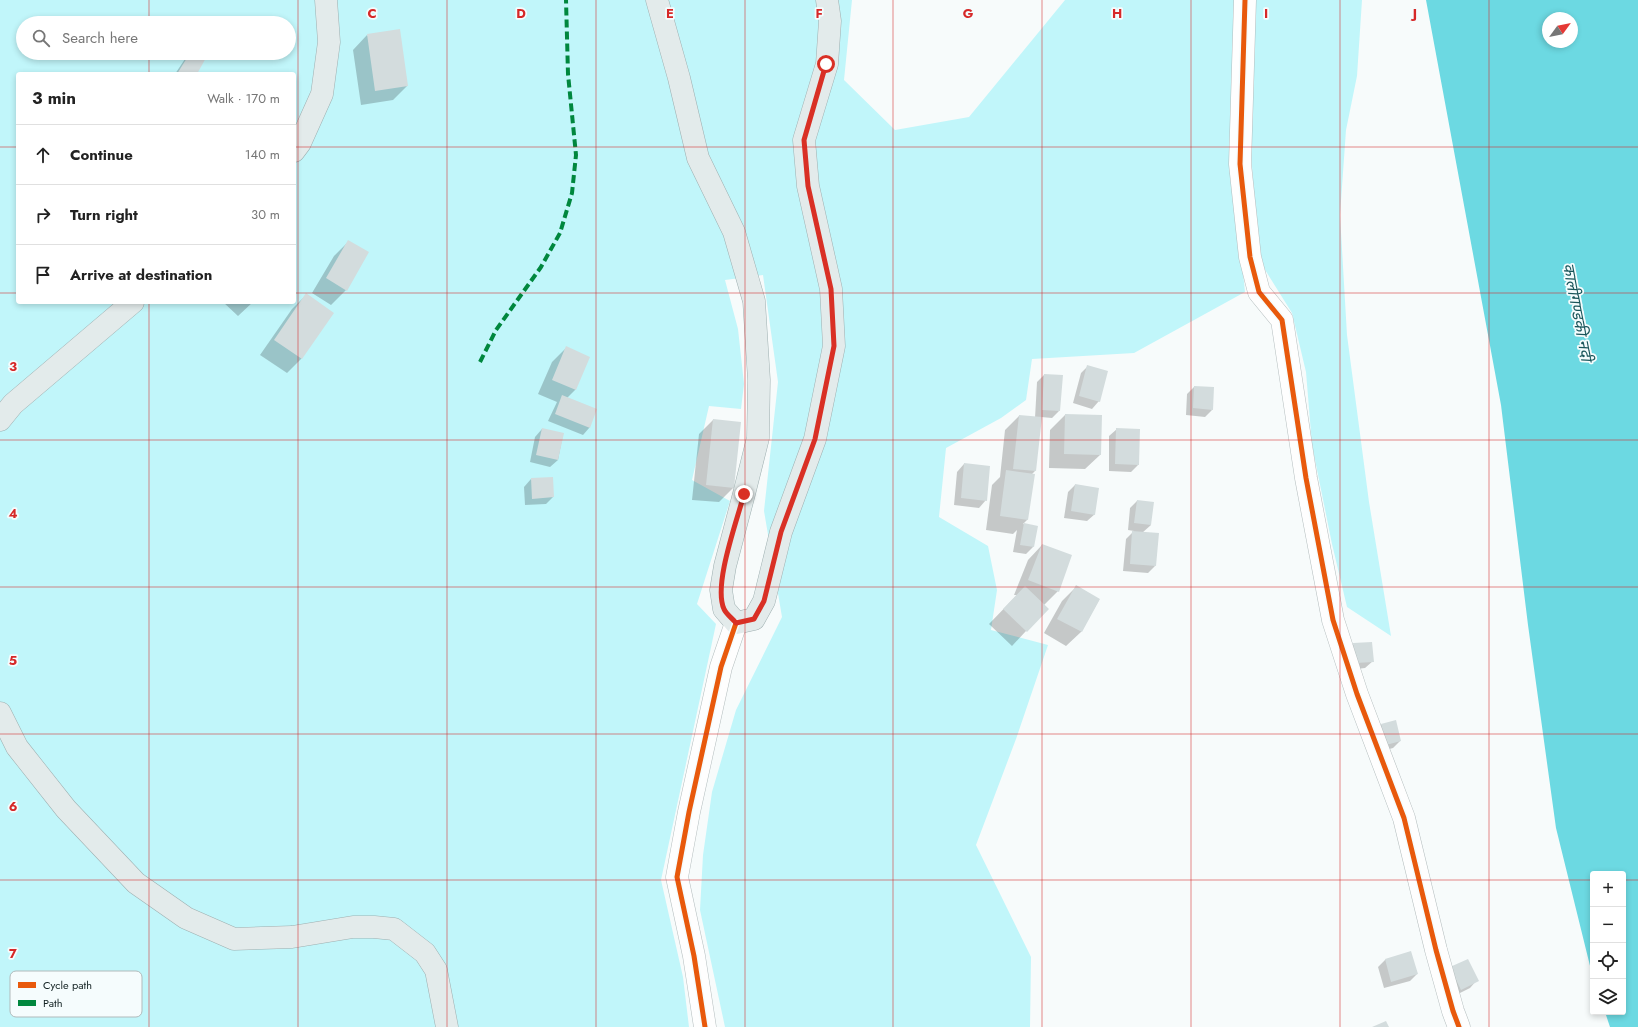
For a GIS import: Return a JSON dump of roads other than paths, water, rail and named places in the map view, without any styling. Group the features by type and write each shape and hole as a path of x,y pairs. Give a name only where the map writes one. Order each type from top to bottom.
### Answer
{"main road":[{"path":"296,148 300,143 322,94 329,42 326,0"},
{"path":"657,0 679,78 698,158 734,232 754,301 759,380 758,438 725,566 721,590 724,609 736,623 754,619 764,601 781,532 815,439 834,346 831,289 808,186 804,140 826,64 830,21 827,0"},
{"path":"0,420 13,404 132,304"},
{"path":"0,713 17,747 66,809 136,883 186,918 234,938 292,937 354,927 374,927 394,930 425,953 436,970 447,1027"}],"street":[{"path":"1245,0 1240,164 1250,257 1259,292 1282,320 1306,478 1333,620 1357,694 1404,818 1436,950 1459,1027"},
{"path":"705,1027 694,956 677,877 689,812 721,666 736,623"}],"water":[{"name":"कालीगण्डकी नदी","path":"1426,0 1638,0 1638,1027 1610,1027 1606,1015 1626,1015 1626,871 1590,871 1590,966 1556,828 1528,625 1501,405"}]}
